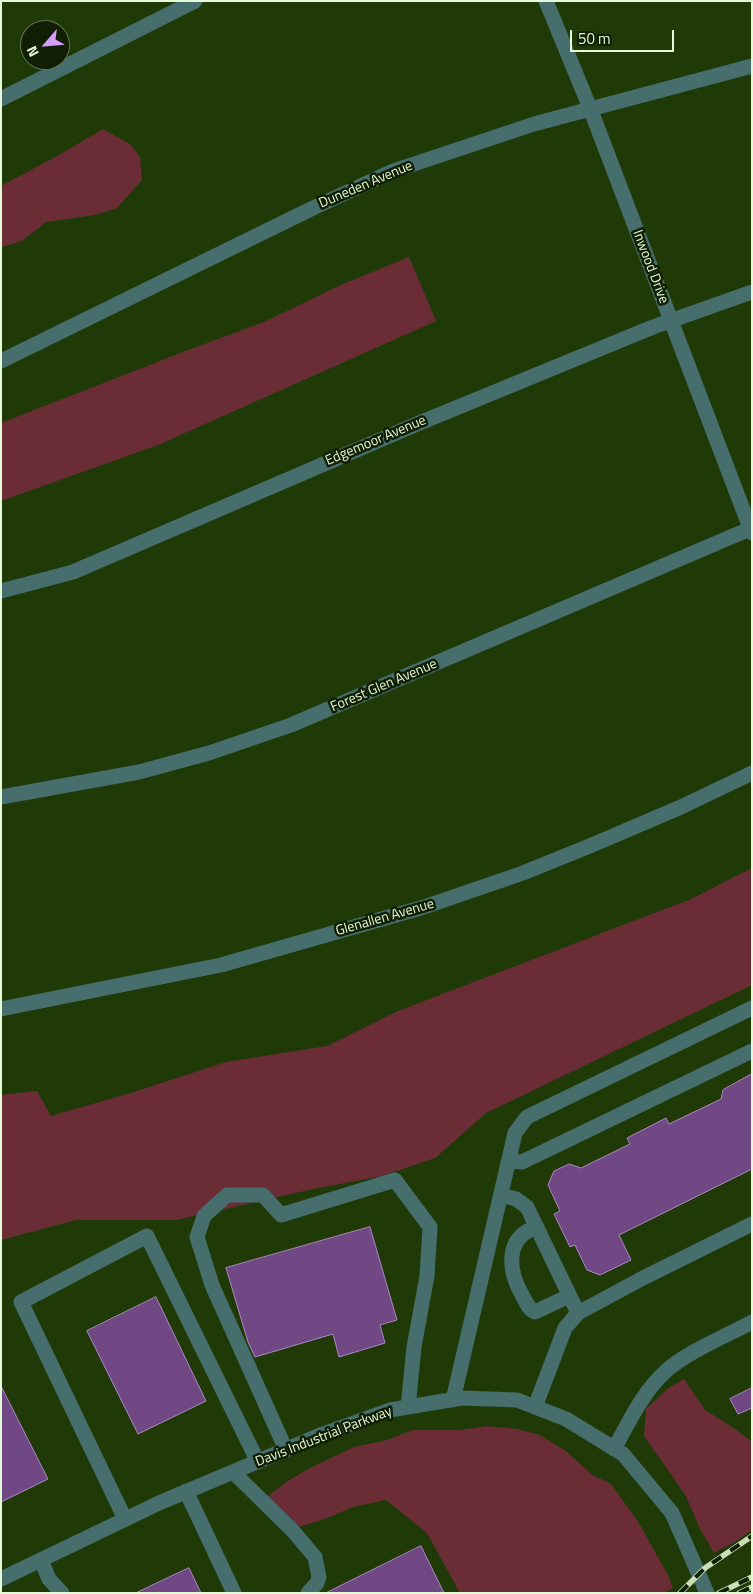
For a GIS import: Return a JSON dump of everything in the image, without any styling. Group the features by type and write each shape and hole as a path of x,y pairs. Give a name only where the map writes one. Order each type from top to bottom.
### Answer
{"street":[{"path":"1,99 195,1"},
{"name":"Inwood Drive","path":"546,1 590,108 751,530"},
{"name":"Duneden Avenue","path":"1,361 217,254 393,171 465,146 590,108 752,66"},
{"name":"Edgemoor Avenue","path":"1,591 73,572 417,424 670,320 752,292"},
{"name":"Forest Glen Avenue","path":"1,797 139,772 209,753 291,725 751,530"},
{"name":"Glenallen Avenue","path":"1,1009 221,964 424,907 523,873 592,845 681,807 752,773"},
{"path":"453,1400 515,1133 527,1117 752,1008"},
{"path":"509,1161 522,1162 752,1051"},
{"path":"286,1450 212,1285 197,1237 204,1216 227,1195 263,1196 281,1215 395,1180 430,1227 428,1276 414,1347 408,1407"},
{"path":"501,1195 516,1199 526,1207 578,1313"},
{"path":"535,1407 565,1328 578,1313 643,1278 752,1224"},
{"path":"537,1227 525,1232 514,1249 511,1268 517,1286 530,1309 535,1312 569,1296"},
{"path":"125,1519 21,1302 147,1236 258,1462"},
{"path":"614,1449 638,1406 654,1384 666,1372 703,1348 752,1322"},
{"name":"Davis Industrial Parkway","path":"1,1580 186,1491 286,1450 390,1410 462,1398 517,1400 566,1419 623,1454 672,1512 704,1588"},
{"path":"233,1472 293,1531 315,1557 319,1576 317,1583 308,1593"},
{"path":"186,1491 234,1593"},
{"path":"41,1560 49,1579 62,1593"}],"shaded area":[{"path":"103,129 130,144 140,157 142,180 117,208 95,215 46,222 22,241 1,247 1,186"},
{"path":"409,257 436,321 158,445 1,501 1,423 264,322 343,284"},
{"path":"752,868 752,985 486,1113 435,1158 382,1176 313,1189 176,1220 76,1220 1,1240 1,1095 37,1091 51,1116 134,1092 226,1062 327,1046 398,1011 691,899"},
{"path":"684,1379 705,1410 750,1440 752,1444 752,1530 714,1553 700,1529 686,1496 644,1436 646,1409 667,1389"},
{"path":"487,1426 517,1429 540,1435 566,1451 591,1474 611,1484 637,1520 668,1575 673,1588 663,1593 460,1593 427,1533 386,1500 353,1507 296,1528 266,1498 286,1482 308,1469 354,1447 387,1440 413,1430 461,1430"}],"building":[{"path":"752,1074 752,1169 619,1235 631,1260 600,1275 587,1270 575,1245 570,1247 554,1214 560,1211 548,1185 554,1171 569,1164 581,1168 630,1144 627,1138 666,1118 669,1124 721,1099 723,1090"},
{"path":"370,1227 397,1320 380,1325 385,1343 339,1357 333,1334 255,1357 248,1342 226,1268"},
{"path":"156,1297 206,1401 138,1434 87,1331"},
{"path":"1,1386 48,1479 1,1502"},
{"path":"752,1388 752,1408 738,1414 730,1399"},
{"path":"421,1546 444,1593 326,1593"},
{"path":"189,1568 201,1593 136,1593"}],"railway":[{"path":"680,1593 705,1568 752,1536"},
{"path":"719,1593 752,1577"},
{"path":"739,1593 752,1587"}]}
